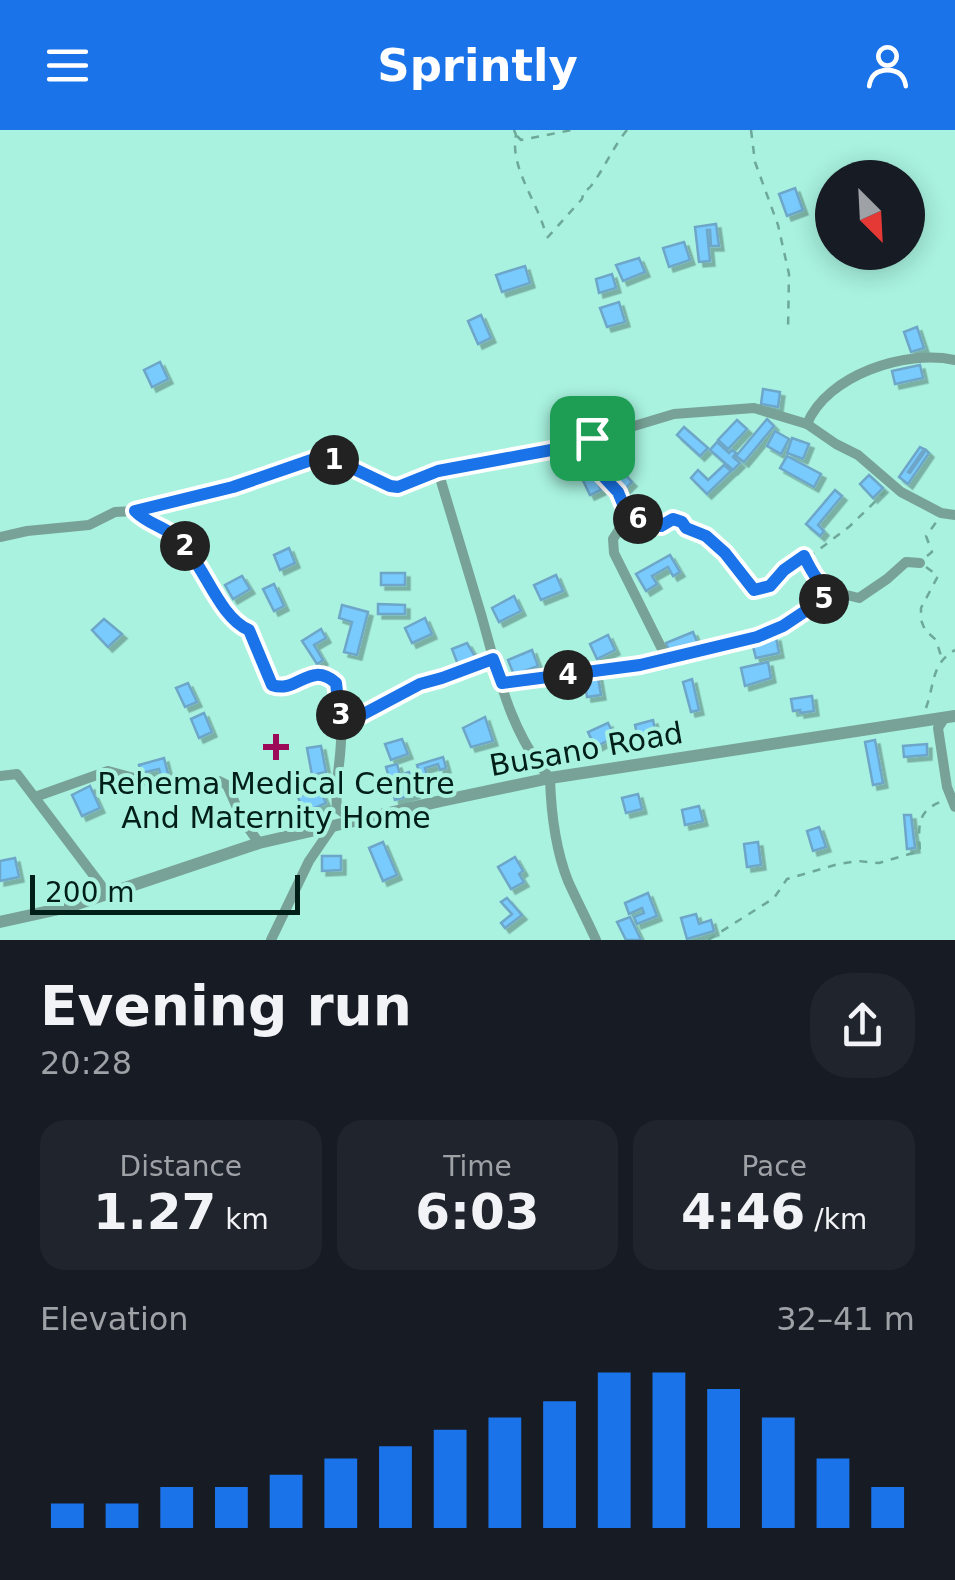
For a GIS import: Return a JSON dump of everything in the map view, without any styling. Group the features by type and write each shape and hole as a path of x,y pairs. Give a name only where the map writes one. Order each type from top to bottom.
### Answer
{"street":[{"path":"807,424 816,407 835,389 874,368 924,358 955,360"},
{"path":"0,537 89,525 115,512 135,511 233,487 320,457 329,457 394,487 438,471 562,448 687,412 754,408 807,424 858,455 901,492 955,515"},
{"path":"592,438 602,475 618,492 628,516 613,540 614,553 667,659"},
{"path":"438,471 514,719 532,758 550,778 551,816 564,868 596,940"},
{"path":"135,511 183,543 224,609 238,625 249,630 272,685 280,688 320,674 336,683 342,746 337,808 352,820"},
{"path":"502,683 626,667 773,631 834,592 859,598 906,562 920,563"},
{"path":"341,726 420,684 493,659"},
{"path":"950,716 938,728 953,803"},
{"name":"Busano Road","path":"0,922 43,914 259,843 352,820 550,778 950,716"},
{"path":"35,798 108,772 176,789 219,781 227,785 242,819 259,843"},
{"path":"0,776 17,774 106,893"},
{"path":"271,940 309,861 334,826"}],"path":[{"path":"515,133 521,140 572,130"},
{"path":"515,133 521,176 547,238 582,199 627,130"},
{"path":"751,130 755,162 778,225 789,274 788,330"},
{"path":"807,559 850,526 890,484"},
{"path":"941,512 926,536 932,552 920,563 938,576 920,608 924,630 936,640 942,658"},
{"path":"628,516 661,526 673,519 706,536 754,590 770,586 784,570 804,556 807,559"},
{"path":"807,559 819,582 834,592"},
{"path":"929,719 926,710 937,666 955,650"},
{"path":"708,940 774,898 787,879 838,864 879,863 920,851 919,820 928,806 953,803"}],"building":[{"path":"795,188 803,210 787,216 779,194"},
{"path":"716,224 719,246 711,246 707,230 710,261 699,262 695,227"},
{"path":"684,242 690,260 669,267 663,248"},
{"path":"639,258 645,272 623,281 616,265"},
{"path":"525,266 530,283 502,292 496,275"},
{"path":"612,274 616,288 599,293 596,279"},
{"path":"619,302 625,322 607,327 600,308"},
{"path":"481,315 491,338 478,344 468,321"},
{"path":"917,327 924,348 911,352 904,332"},
{"path":"160,362 168,379 152,387 144,370"},
{"path":"920,365 923,378 895,384 892,371"},
{"path":"763,389 780,392 778,407 761,404"},
{"path":"574,401 586,402 585,424 574,423"},
{"path":"767,419 774,426 744,462 736,456"},
{"path":"737,420 747,429 728,449 718,440"},
{"path":"684,427 708,448 700,456 677,435"},
{"path":"775,431 789,439 781,454 767,446"},
{"path":"792,438 809,444 803,459 787,453"},
{"path":"717,442 729,453 736,453 733,457 740,463 733,470 710,450"},
{"path":"920,447 924,449 908,472 926,450 929,453 908,484 899,477"},
{"path":"787,456 821,474 814,487 780,468"},
{"path":"614,463 632,482 622,492 604,473"},
{"path":"724,465 731,471 707,494 691,478 698,470 708,480"},
{"path":"591,469 601,490 590,495 580,474"},
{"path":"869,475 883,488 873,498 860,484"},
{"path":"835,490 842,496 818,525 824,531 820,536 806,524"},
{"path":"289,548 295,563 280,570 274,555"},
{"path":"670,555 680,572 673,576 668,567 652,576 657,584 646,591 636,574"},
{"path":"381,573 405,573 405,585 381,585"},
{"path":"556,575 563,591 541,600 534,585"},
{"path":"242,576 250,589 233,599 225,585"},
{"path":"274,584 284,606 274,611 263,589"},
{"path":"514,596 521,611 499,622 492,608"},
{"path":"378,604 405,605 405,614 378,614"},
{"path":"342,605 368,612 357,655 344,652 352,622 339,618"},
{"path":"425,618 432,634 412,643 405,628"},
{"path":"104,619 122,634 108,647 92,630"},
{"path":"321,629 326,638 314,645 323,660 317,664 302,641"},
{"path":"693,632 698,644 670,654 666,643"},
{"path":"608,635 615,650 597,659 590,644"},
{"path":"776,637 779,653 756,658 752,643"},
{"path":"467,643 479,663 460,670 452,649"},
{"path":"532,650 538,666 514,675 508,660"},
{"path":"768,662 771,678 745,686 741,668"},
{"path":"597,672 601,695 587,697 584,674"},
{"path":"692,679 699,710 691,712 683,682"},
{"path":"188,683 197,702 185,707 176,688"},
{"path":"812,696 814,711 793,711 791,699"},
{"path":"204,713 212,732 199,738 191,719"},
{"path":"485,717 493,741 471,747 463,728"},
{"path":"653,720 656,734 638,738 635,725"},
{"path":"608,723 615,737 595,747 588,732"},
{"path":"402,739 408,754 391,760 385,744"},
{"path":"875,740 883,783 873,785 865,742"},
{"path":"927,744 927,755 904,757 903,746"},
{"path":"321,746 326,772 312,775 307,748"},
{"path":"443,757 446,768 440,770 438,764 425,768 428,780 422,782 417,765"},
{"path":"164,758 168,774 161,776 159,769 141,773 139,765"},
{"path":"397,764 400,775 409,772 415,794 395,800 386,767"},
{"path":"90,786 100,808 82,816 72,795"},
{"path":"319,788 326,803 304,813 298,797"},
{"path":"638,794 642,809 626,813 622,798"},
{"path":"699,806 703,821 685,825 682,810"},
{"path":"904,815 911,815 915,848 907,849"},
{"path":"819,827 826,847 813,851 807,831"},
{"path":"383,842 397,875 383,881 369,848"},
{"path":"758,842 761,865 747,867 744,844"},
{"path":"322,856 341,856 341,870 322,871"},
{"path":"515,857 524,882 511,889 498,867"},
{"path":"15,858 19,877 0,881 0,861"},
{"path":"648,893 657,916 637,924 634,917 644,913 642,908 629,914 625,903"},
{"path":"507,898 522,915 505,928 501,923 512,914 501,902"},
{"path":"696,914 699,924 711,920 714,931 687,939 681,918"},
{"path":"630,917 641,940 626,940 617,922"}],"place":[{"name":"Rehema Medical Centre And Maternity Home","path":"276,747"}],"route":[{"path":"592,438 602,475 618,492 628,516 661,526 673,519 706,536 754,590 770,586 804,556 819,582 834,592 773,631 640,665 502,683 493,659 420,684 341,726 336,683 328,676 314,674 275,688 249,630 238,625 224,609 183,543 135,511 233,487 320,457 329,457 398,487 438,471 562,448 592,438"}]}
